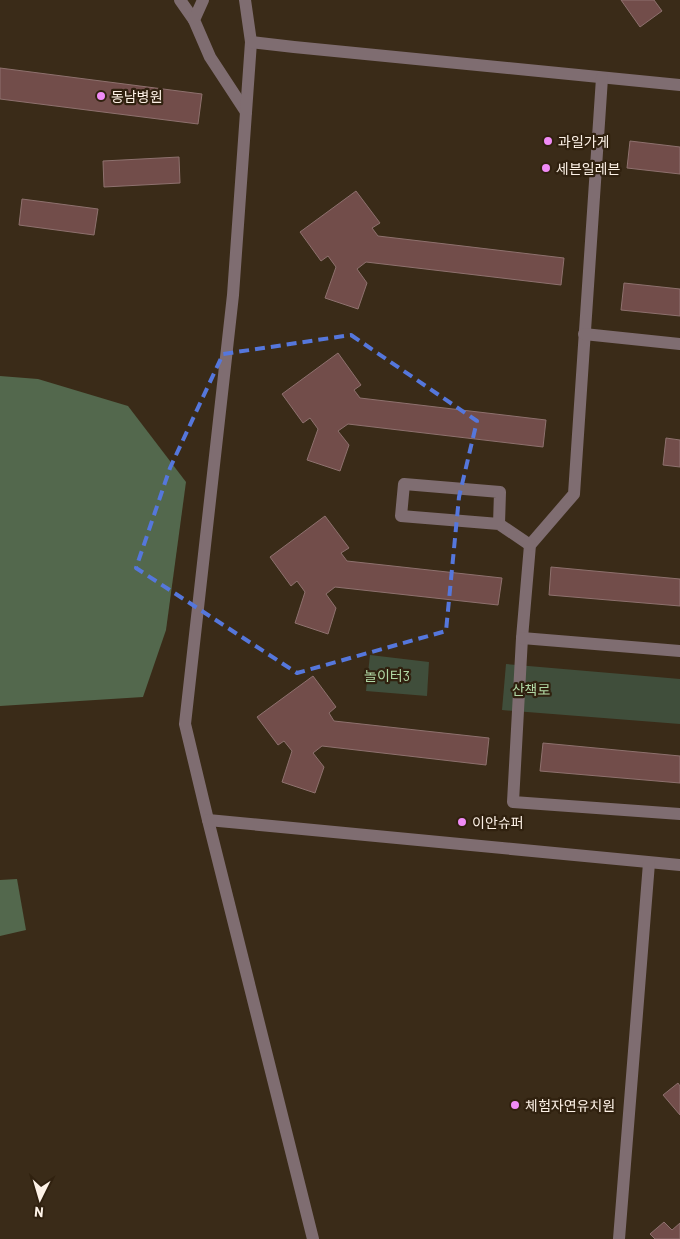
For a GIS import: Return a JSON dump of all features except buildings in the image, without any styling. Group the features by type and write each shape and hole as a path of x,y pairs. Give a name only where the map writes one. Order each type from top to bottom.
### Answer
{"street":[{"path":"180,0 194,20 210,57 246,112"},
{"path":"194,20 203,0"},
{"path":"245,0 251,42 233,295 185,724 313,1239"},
{"path":"251,42 680,85"},
{"path":"602,78 574,494 530,544 522,638 513,802 680,814"},
{"path":"584,334 680,344"},
{"path":"499,524 500,492 404,484 401,516 499,524 530,544"},
{"path":"522,638 680,651"},
{"path":"208,820 680,866"},
{"path":"619,1239 649,863"}],"highlighted area":[{"path":"351,335 477,421 459,497 446,631 297,673 136,568 170,468 223,354"}],"green space":[{"path":"0,376 38,379 128,406 186,482 166,630 143,697 0,706"},
{"name":"놀이터3","path":"370,655 429,662 427,696 366,691"},
{"name":"산책로","path":"506,664 680,679 680,724 502,710"},
{"path":"17,879 26,930 0,936 0,880"}],"place":[{"name":"동남병원","path":"101,96"},
{"name":"과일가게","path":"548,141"},
{"name":"세븐일레븐","path":"546,168"},
{"name":"이안슈퍼","path":"462,822"},
{"name":"체험자연유치원","path":"515,1105"}]}
